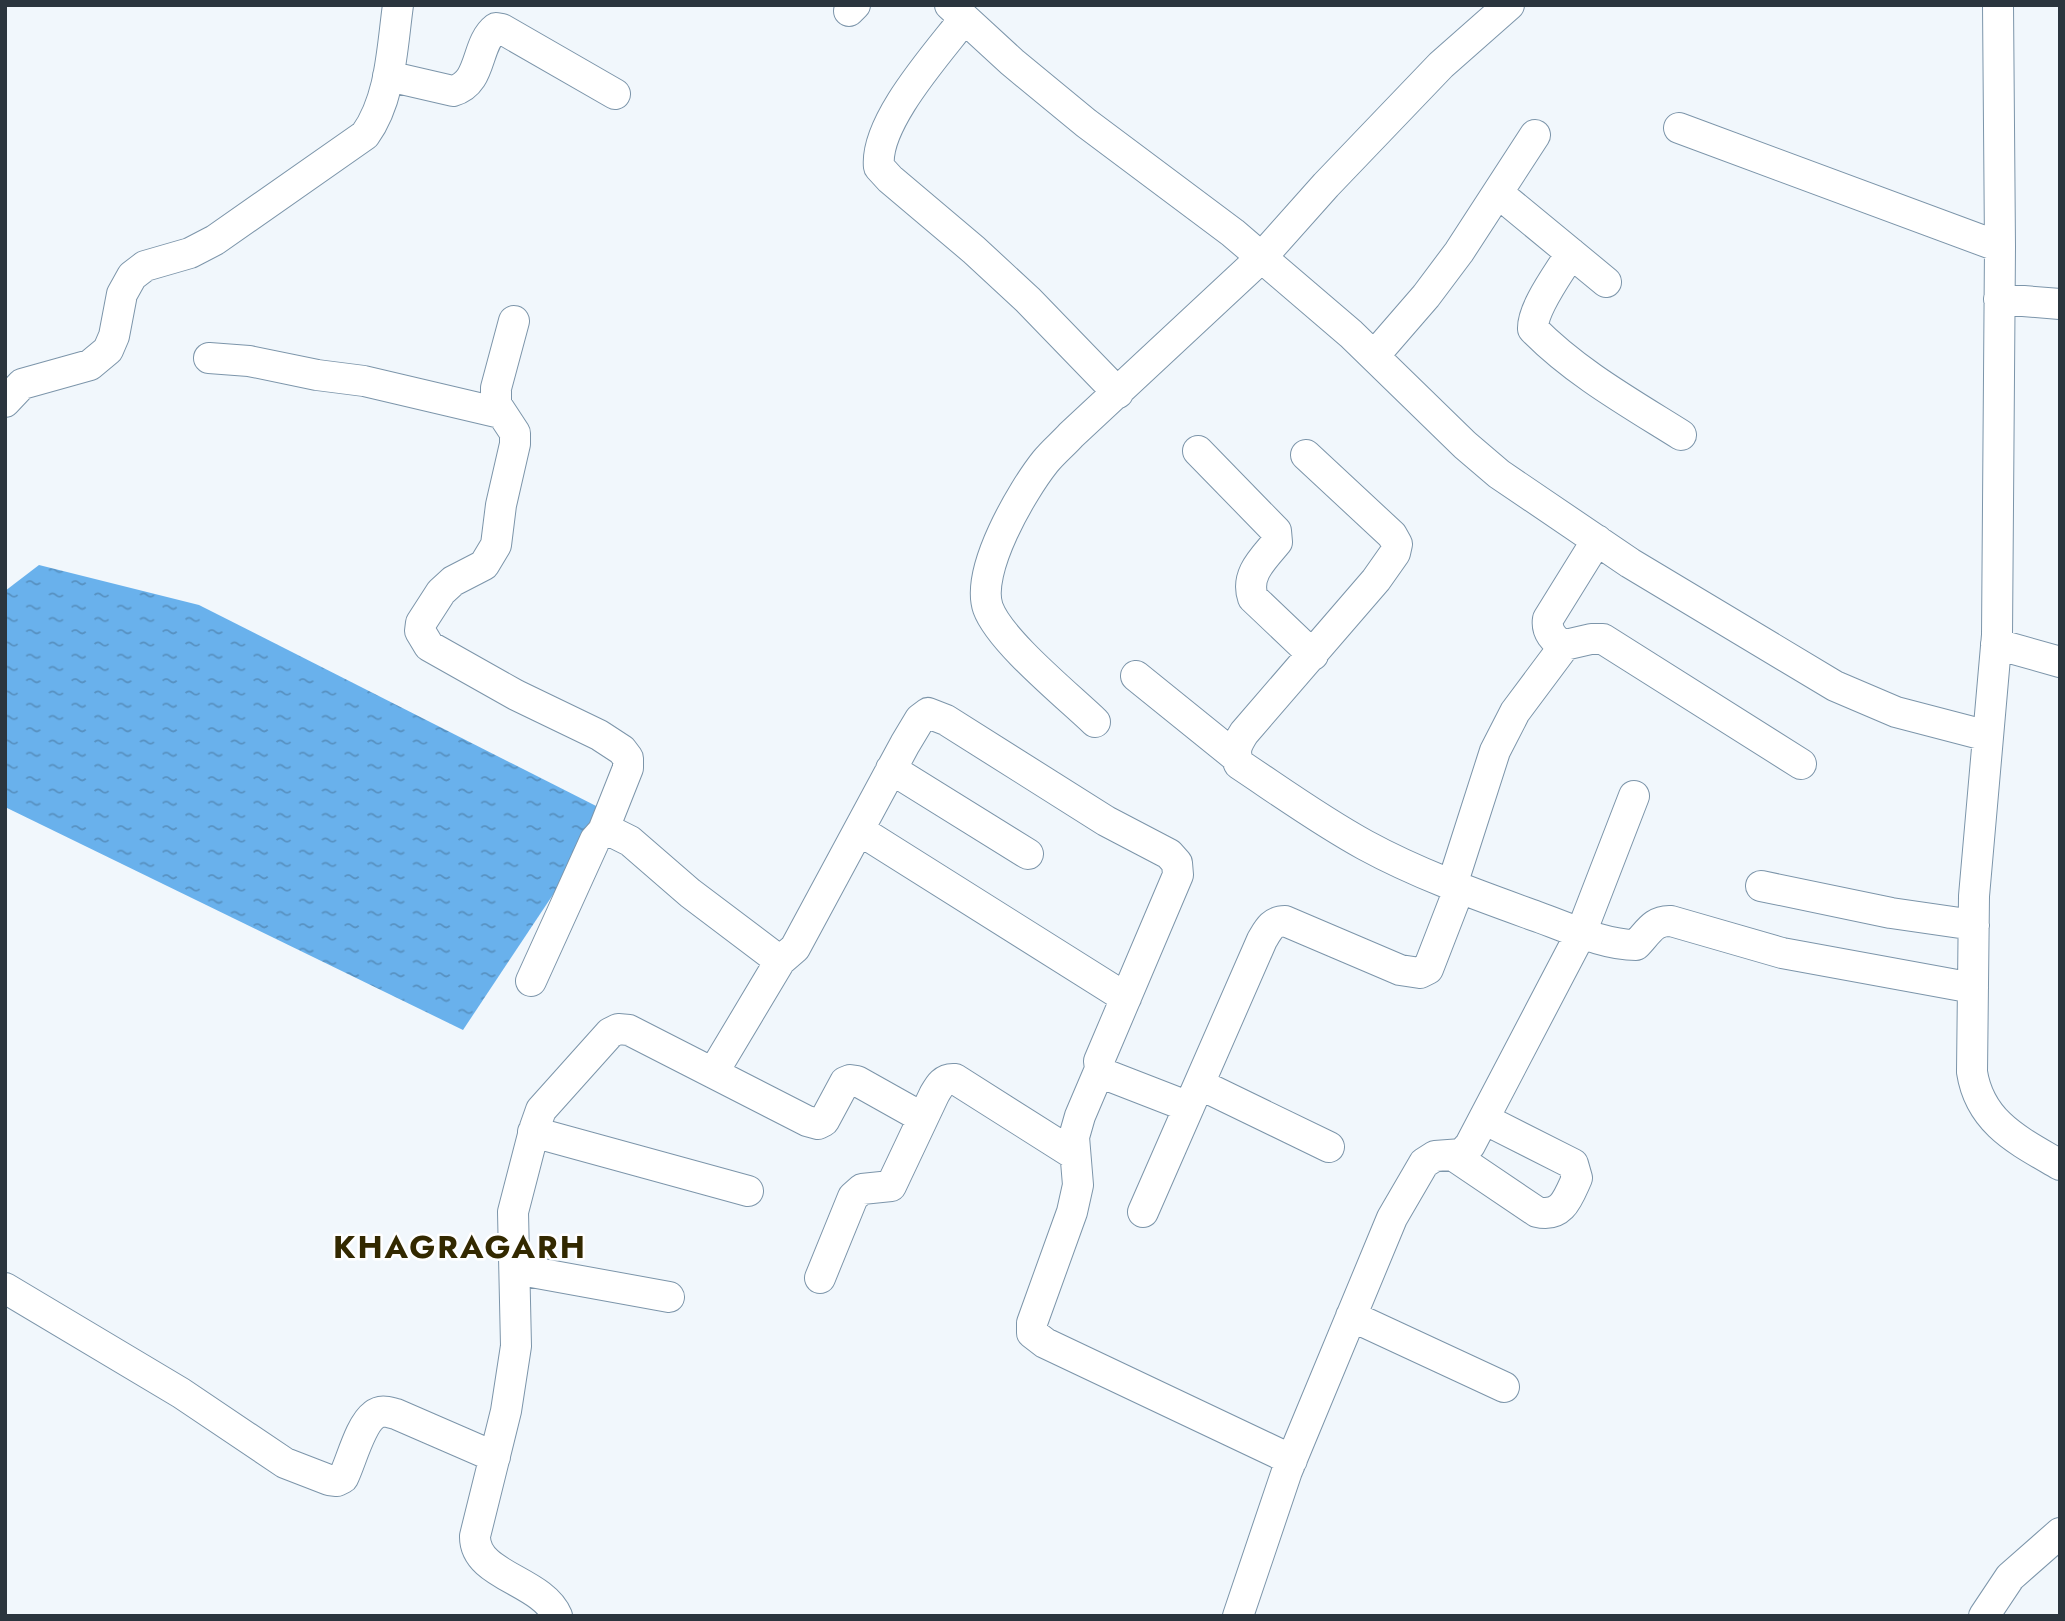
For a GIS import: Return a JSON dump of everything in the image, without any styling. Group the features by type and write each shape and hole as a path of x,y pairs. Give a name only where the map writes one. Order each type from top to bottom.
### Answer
{"street":[{"path":"11,386 90,365 108,351 114,336 122,294 132,276 145,266 190,253 215,240 365,135 379,112 388,76 398,5"},
{"path":"1095,722 1024,655 1000,629 989,611 985,598 989,572 1000,535 1045,463 1071,435 1261,258 1335,175 1441,65 1509,5"},
{"path":"1998,5 1999,528 1996,644 1974,896 1972,1072 1974,1090 1982,1107 2013,1137 2060,1165"},
{"path":"1118,393 1028,300 879,167 881,143 896,113 957,12 1086,123 1233,233 1351,334 1499,474 1630,563 1835,686 1896,712 1988,736"},
{"path":"388,76 453,91 463,88 470,81 490,35 496,28 615,94"},
{"path":"1679,128 2000,247"},
{"path":"1374,356 1459,253 1535,135"},
{"path":"1497,193 1606,282"},
{"path":"1571,253 1532,320 1532,328 1604,386 1681,435"},
{"path":"1999,299 2060,304"},
{"path":"514,321 496,388 496,404 515,433 496,545 484,565 453,581 441,592 421,623 420,631 429,646 516,695 599,735 622,750 628,758 628,768 603,831 595,841 531,981"},
{"path":"209,358 249,361 317,375 364,381 500,413"},
{"path":"1198,451 1276,530 1277,542 1255,569 1251,591 1253,598 1313,655"},
{"path":"1306,455 1392,535 1397,544 1395,553 1376,580 1244,733 1237,744 1236,756 1239,764 1315,816 1367,846 1455,887 1581,933 1636,945 1653,925 1661,921 1671,921 1782,953 1973,988"},
{"path":"1597,540 1548,620 1548,629 1554,640 1565,645 1603,639 1801,764"},
{"path":"1996,644 2060,662"},
{"path":"1143,1212 1262,940 1271,925 1286,921 1400,970 1420,973 1428,969 1495,751 1515,712 1565,645"},
{"path":"1136,676 1236,756"},
{"path":"713,1073 780,961 795,948 919,719 928,713 946,720 1106,821 1170,854 1177,863 1178,875 1099,1061 1100,1069 1080,1116 1074,1137 1078,1185 1072,1213 1032,1323 1032,1333 1045,1343 1292,1460"},
{"path":"891,769 1028,854"},
{"path":"1238,1616 1292,1460 1392,1218 1424,1163 1435,1156 1462,1154 1470,1145 1581,933 1634,796"},
{"path":"859,830 1126,998"},
{"path":"603,831 612,832 630,841 690,893 780,961"},
{"path":"1761,886 1891,913 1974,925"},
{"path":"557,1616 553,1606 545,1598 491,1566 475,1547 475,1536 506,1411 516,1346 513,1212 541,1110 610,1032 618,1029 629,1030 807,1121 818,1124 824,1121 845,1082 850,1080 923,1118"},
{"path":"1100,1069 1104,1074 1194,1095 1329,1147"},
{"path":"820,1278 853,1196 862,1189 891,1186 941,1083 948,1078 955,1079 1075,1156"},
{"path":"1454,1156 1536,1212 1547,1215 1558,1210 1567,1200 1577,1178 1573,1164 1484,1119"},
{"path":"533,1132 748,1191"},
{"path":"515,1269 669,1297"},
{"path":"5,1288 181,1393 285,1463 317,1477 337,1481 343,1478 367,1423 374,1414 384,1411 495,1457"},
{"path":"1351,1317 1504,1387"},
{"path":"1984,1616 2010,1577 2060,1533"}],"water":[{"path":"39,565 199,605 608,812 463,1030 5,807 5,591"}],"district":[{"name":"KHAGRAGARH","path":"460,1247"}]}
